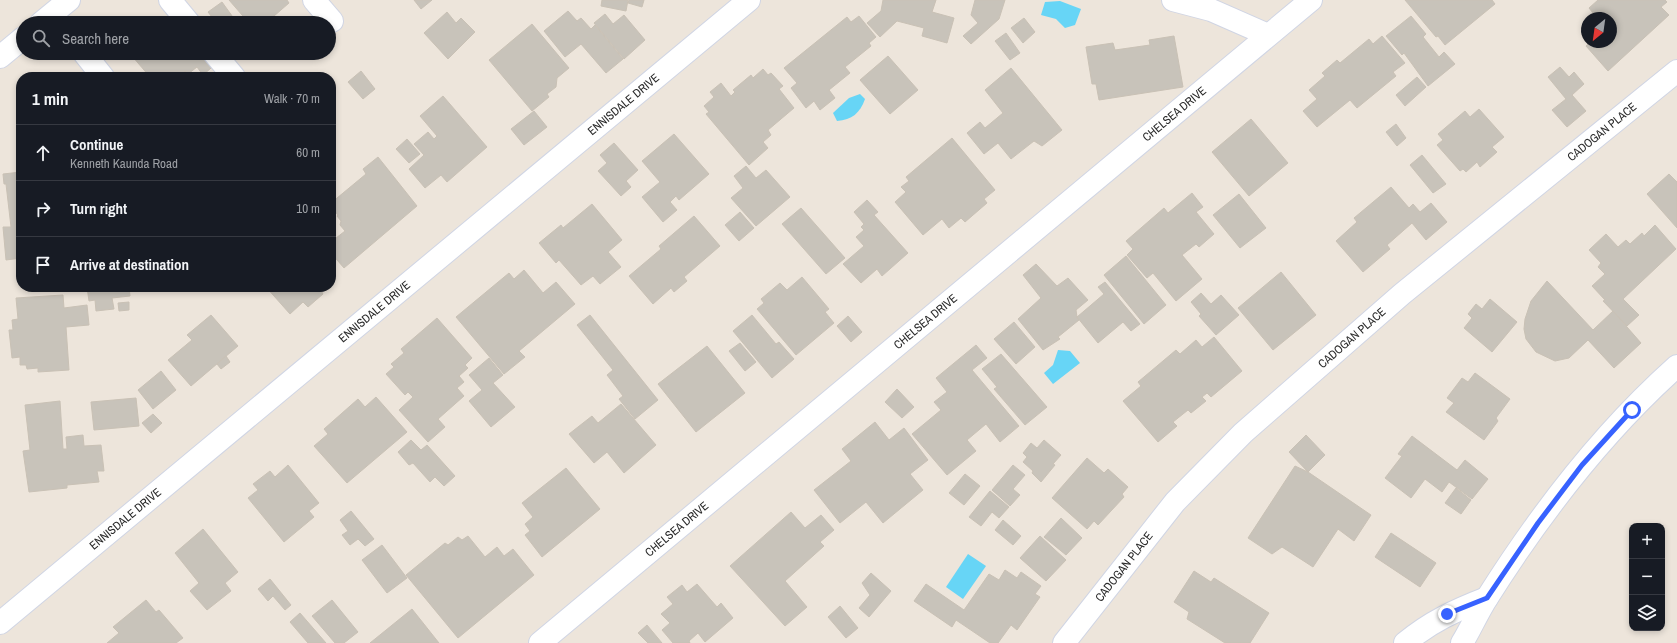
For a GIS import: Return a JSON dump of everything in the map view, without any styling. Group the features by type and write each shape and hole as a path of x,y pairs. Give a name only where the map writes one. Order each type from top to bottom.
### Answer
{"street":[{"path":"170,0 183,16"},
{"path":"314,0 328,16"},
{"name":"ENNISDALE DRIVE","path":"0,623 748,0"},
{"path":"1173,0 1211,10 1268,35"},
{"name":"CHELSEA DRIVE","path":"540,643 1311,0"},
{"path":"0,58 16,44"},
{"path":"90,60 99,72"},
{"path":"220,60 230,72"},
{"name":"CADOGAN PLACE","path":"1064,643 1175,502 1243,433 1402,294 1677,71"},
{"path":"1462,643 1487,598 1538,523 1582,465 1632,410 1677,366"},
{"path":"1404,643 1421,629 1447,614 1487,598"}],"water":[{"path":"1060,1 1081,9 1075,25 1065,28 1056,19 1041,15 1045,2"},
{"path":"860,94 865,99 858,112 847,119 837,121 833,113 849,98"},
{"path":"1058,350 1070,351 1080,363 1053,384 1044,373 1053,365"},
{"path":"968,554 986,566 963,599 946,587"}],"building":[{"path":"229,0 287,0 289,3 274,16 243,16"},
{"path":"414,0 432,0 421,9"},
{"path":"602,0 628,0 626,11 601,6"},
{"path":"629,0 644,0 642,7 628,3"},
{"path":"883,0 936,0 932,12 954,18 947,43 922,36 924,28 897,21 880,37 867,23 881,11"},
{"path":"975,0 1005,0 999,19 971,44 963,36 978,23 971,15"},
{"path":"1405,0 1492,0 1495,4 1445,45 1438,36 1436,37"},
{"path":"1598,0 1665,0 1667,2 1661,7 1669,15 1608,71 1588,48 1617,48 1617,12 1592,12 1589,8"},
{"path":"222,2 232,16 211,16 208,12"},
{"path":"178,11 180,16 172,16"},
{"path":"568,11 577,21 581,18 591,29 595,25 623,59 606,73 581,44 565,57 544,31"},
{"path":"447,12 456,23 461,18 475,32 448,59 424,33"},
{"path":"605,14 613,24 624,15 645,40 624,59 594,23"},
{"path":"859,16 876,37 869,43 871,46 845,67 850,73 829,90 835,98 820,110 814,101 806,108 791,88 797,83 784,68 847,17 851,22"},
{"path":"1411,16 1426,34 1423,37 1439,57 1444,52 1455,64 1428,86 1404,53 1402,55 1386,36"},
{"path":"1024,18 1035,32 1023,43 1011,28"},
{"path":"532,24 569,68 557,78 556,87 547,94 549,97 532,111 489,60"},
{"path":"1006,33 1020,53 1010,60 995,41"},
{"path":"1174,36 1183,87 1099,100 1096,84 1092,84 1086,47 1113,43 1115,50 1150,45 1149,40"},
{"path":"1382,36 1405,63 1393,72 1396,76 1357,108 1350,100 1317,127 1303,111 1317,99 1309,90 1325,76 1322,73 1337,60 1340,63 1369,39 1373,44"},
{"path":"888,56 918,90 890,114 860,80"},
{"path":"135,60 216,60 218,62 206,72 201,72 197,67 191,72 146,72"},
{"path":"1560,67 1569,77 1574,72 1584,84 1572,95 1586,111 1567,127 1552,110 1566,99 1548,77"},
{"path":"1011,68 1062,130 1042,146 1034,141 1011,159 998,143 984,154 967,133 980,122 985,128 1003,113 985,90"},
{"path":"763,69 768,75 771,73 783,86 779,89 794,108 768,130 771,135 763,142 768,148 749,165 706,114 709,112 704,106 714,97 710,92 721,83 731,96 735,92 733,90 751,75 753,78"},
{"path":"361,71 375,89 363,99 348,82"},
{"path":"1417,77 1426,87 1405,106 1396,95"},
{"path":"443,96 487,147 447,182 441,175 425,188 409,169 424,155 414,144 428,132 434,139 437,136 420,116"},
{"path":"1479,109 1504,137 1492,147 1497,152 1480,167 1477,162 1466,172 1463,169 1460,171 1437,145 1443,140 1438,134 1465,111 1470,117"},
{"path":"534,111 547,127 524,145 511,129"},
{"path":"1251,119 1288,163 1249,196 1212,152"},
{"path":"1396,124 1406,138 1397,146 1386,132"},
{"path":"674,134 709,174 679,200 676,196 670,202 677,210 663,222 642,197 660,182 642,161"},
{"path":"952,138 995,190 984,199 987,203 965,222 961,218 949,228 942,219 923,235 895,202 906,192 901,187 909,181 906,177"},
{"path":"407,139 420,154 409,163 396,149"},
{"path":"614,143 638,170 626,181 631,187 621,196 598,171 607,163 600,155"},
{"path":"1422,155 1446,184 1433,193 1410,165"},
{"path":"378,157 417,206 344,268 336,259 336,238 345,231 340,225 341,221 336,213 336,199 366,174 363,169"},
{"path":"746,166 756,178 766,170 790,197 756,226 731,198 743,188 734,176"},
{"path":"16,173 16,259 6,260 3,227 11,227 6,184 4,184 3,174"},
{"path":"1669,174 1677,182 1677,228 1647,194"},
{"path":"1391,187 1409,208 1413,204 1420,212 1431,203 1447,222 1426,240 1412,223 1387,245 1390,249 1363,272 1336,241 1357,222 1354,218"},
{"path":"1192,193 1203,207 1196,212 1214,234 1199,247 1196,244 1182,255 1202,279 1176,301 1153,273 1147,278 1127,255 1133,249 1126,241 1164,208 1168,213"},
{"path":"1239,194 1266,228 1240,248 1213,215"},
{"path":"867,200 878,212 874,215 908,253 882,276 877,269 861,283 843,264 864,246 856,237 864,230 861,227 864,224 854,212"},
{"path":"592,204 622,240 608,252 621,267 600,284 593,276 581,285 559,260 556,263 539,243 561,225 563,228"},
{"path":"801,208 845,258 826,274 782,224"},
{"path":"740,212 754,228 739,241 725,225"},
{"path":"694,216 720,246 684,277 687,281 674,292 671,288 653,304 629,276 661,249 659,246"},
{"path":"1655,225 1676,249 1623,299 1639,315 1627,326 1603,301 1605,300 1592,286 1605,274 1598,267 1601,263 1589,250 1606,234 1618,247 1626,240 1630,244 1642,233 1644,236"},
{"path":"1126,256 1166,305 1144,324 1104,275"},
{"path":"1036,264 1057,286 1068,278 1088,300 1076,310 1079,320 1058,337 1060,339 1043,350 1018,319 1041,298 1023,275"},
{"path":"524,270 543,293 556,282 575,304 519,351 525,357 504,374 456,317 509,273 514,279"},
{"path":"1281,272 1316,315 1273,350 1238,308"},
{"path":"802,277 829,309 825,312 834,323 796,355 757,309 764,303 761,299 780,283 787,290"},
{"path":"1547,281 1593,330 1613,311 1641,343 1614,368 1588,340 1569,358 1555,361 1536,352 1526,339 1524,329 1525,319 1531,301"},
{"path":"1105,282 1140,324 1131,331 1123,322 1098,343 1077,317 1104,294 1098,287"},
{"path":"88,292 130,292 130,296 112,298 114,309 96,311 95,300 89,301"},
{"path":"270,292 322,292 323,294 308,307 303,302 290,314"},
{"path":"1201,293 1211,304 1221,295 1239,315 1216,335 1199,316 1201,314 1191,302"},
{"path":"63,295 64,308 87,305 89,325 66,327 69,370 38,372 38,368 27,369 26,365 20,365 20,357 12,358 9,330 13,330 12,320 18,319 16,298"},
{"path":"1490,299 1517,322 1492,352 1464,328 1472,318 1468,314 1476,304 1482,309"},
{"path":"129,302 129,310 119,311 118,303"},
{"path":"211,315 238,346 191,386 168,360 192,340 187,335"},
{"path":"590,315 658,400 635,419 619,399 623,396 607,375 613,370 577,325"},
{"path":"752,315 776,344 779,342 794,359 772,378 733,331"},
{"path":"848,316 862,332 851,342 837,326"},
{"path":"437,318 472,358 465,365 468,368 459,376 464,382 457,388 464,396 438,419 445,427 428,442 399,410 413,397 408,392 405,395 386,374 394,367 391,364 404,353 401,349"},
{"path":"1014,322 1035,347 1016,364 994,339"},
{"path":"1214,337 1242,371 1211,397 1207,393 1202,397 1206,401 1191,413 1188,410 1173,422 1177,426 1158,442 1123,401 1141,386 1138,382 1176,350 1180,354 1196,340 1202,347"},
{"path":"740,343 756,362 745,371 729,351"},
{"path":"976,345 987,358 972,370 1019,426 1000,442 986,424 967,440 976,451 947,475 912,434 941,410 934,402 947,392 936,378"},
{"path":"707,346 745,393 696,432 658,384"},
{"path":"1001,354 1047,407 1025,425 994,389 997,387 982,369"},
{"path":"226,356 230,362 221,369 217,364"},
{"path":"489,358 503,375 493,383 515,407 491,427 469,401 482,390 469,375"},
{"path":"161,371 176,390 153,409 138,390"},
{"path":"1475,373 1510,399 1496,418 1498,421 1484,440 1446,412 1454,403 1447,398 1462,378 1468,382"},
{"path":"897,389 914,407 902,418 885,402"},
{"path":"376,397 407,432 347,483 314,446 328,434 324,429 358,399 365,407"},
{"path":"136,398 139,426 94,430 91,402"},
{"path":"60,401 63,449 67,449 66,437 83,435 84,446 101,445 104,471 97,471 99,482 67,485 67,488 29,492 23,451 30,450 25,405"},
{"path":"621,404 656,445 624,473 607,452 594,463 569,434 592,416 598,423"},
{"path":"153,414 162,423 151,433 142,423"},
{"path":"875,422 889,440 904,428 928,460 910,474 923,490 883,523 866,502 840,523 814,490 851,461 842,449"},
{"path":"1306,435 1325,455 1308,472 1289,452"},
{"path":"1412,436 1457,470 1465,460 1488,479 1472,499 1449,482 1442,492 1425,479 1411,498 1385,478 1402,456 1398,454"},
{"path":"411,440 421,450 427,445 455,476 444,486 435,477 430,482 413,463 409,465 398,452"},
{"path":"1044,440 1061,455 1041,482 1032,473 1033,471 1023,462 1027,457 1023,453 1031,443 1037,448"},
{"path":"1087,458 1104,473 1108,469 1128,487 1122,494 1124,497 1098,525 1094,521 1087,529 1052,498"},
{"path":"288,465 319,503 309,511 314,517 284,542 248,498 258,490 253,484 270,471 275,477"},
{"path":"1013,465 1025,475 1013,489 1020,495 1010,506 992,490"},
{"path":"1295,466 1308,472 1371,515 1354,541 1338,529 1313,567 1282,547 1272,554 1248,538"},
{"path":"566,468 600,509 542,557 525,535 530,531 525,524 533,517 522,503"},
{"path":"965,474 980,486 964,505 949,493"},
{"path":"1456,488 1471,500 1461,514 1445,503"},
{"path":"990,491 1009,507 999,518 992,512 981,526 969,517"},
{"path":"351,511 374,539 365,546 358,539 350,545 342,535 348,531 340,520"},
{"path":"791,512 805,528 821,515 834,530 820,542 824,546 785,581 807,607 785,626 730,566"},
{"path":"1061,518 1082,538 1066,555 1044,537"},
{"path":"1003,520 1021,536 1013,545 995,530"},
{"path":"203,529 238,572 225,583 231,591 207,610 190,591 199,583 175,553"},
{"path":"1391,533 1436,563 1420,587 1375,557"},
{"path":"468,536 485,557 497,547 504,556 513,549 534,575 458,638 406,575 445,543 448,545 458,537 462,540"},
{"path":"1040,536 1066,560 1046,581 1020,558"},
{"path":"382,545 407,578 387,593 362,560"},
{"path":"1005,570 1017,578 1021,572 1041,586 1035,594 1040,597 1017,630 1011,625 998,643 990,643 956,620 952,627 914,601 926,584 964,610 989,574 999,580"},
{"path":"1194,571 1211,582 1214,578 1269,613 1250,643 1225,643 1187,619 1189,612 1174,602"},
{"path":"871,573 891,591 869,617 859,608 870,595 862,583"},
{"path":"270,579 291,605 285,610 273,596 268,601 258,589"},
{"path":"697,584 717,607 721,603 733,618 705,642 698,633 689,641 690,643 673,643 662,630 670,623 661,614 673,604 667,597 682,585 687,592"},
{"path":"146,600 156,612 159,610 183,638 176,643 107,643 119,633 113,627"},
{"path":"332,600 358,632 344,643 335,643 312,616"},
{"path":"840,606 858,628 846,638 828,617"},
{"path":"412,609 439,643 370,643"},
{"path":"300,613 326,643 308,643 290,622"},
{"path":"647,625 662,643 648,643 638,633"}],"route":[{"path":"1447,614 1487,598 1538,523 1582,465 1632,410"}]}
